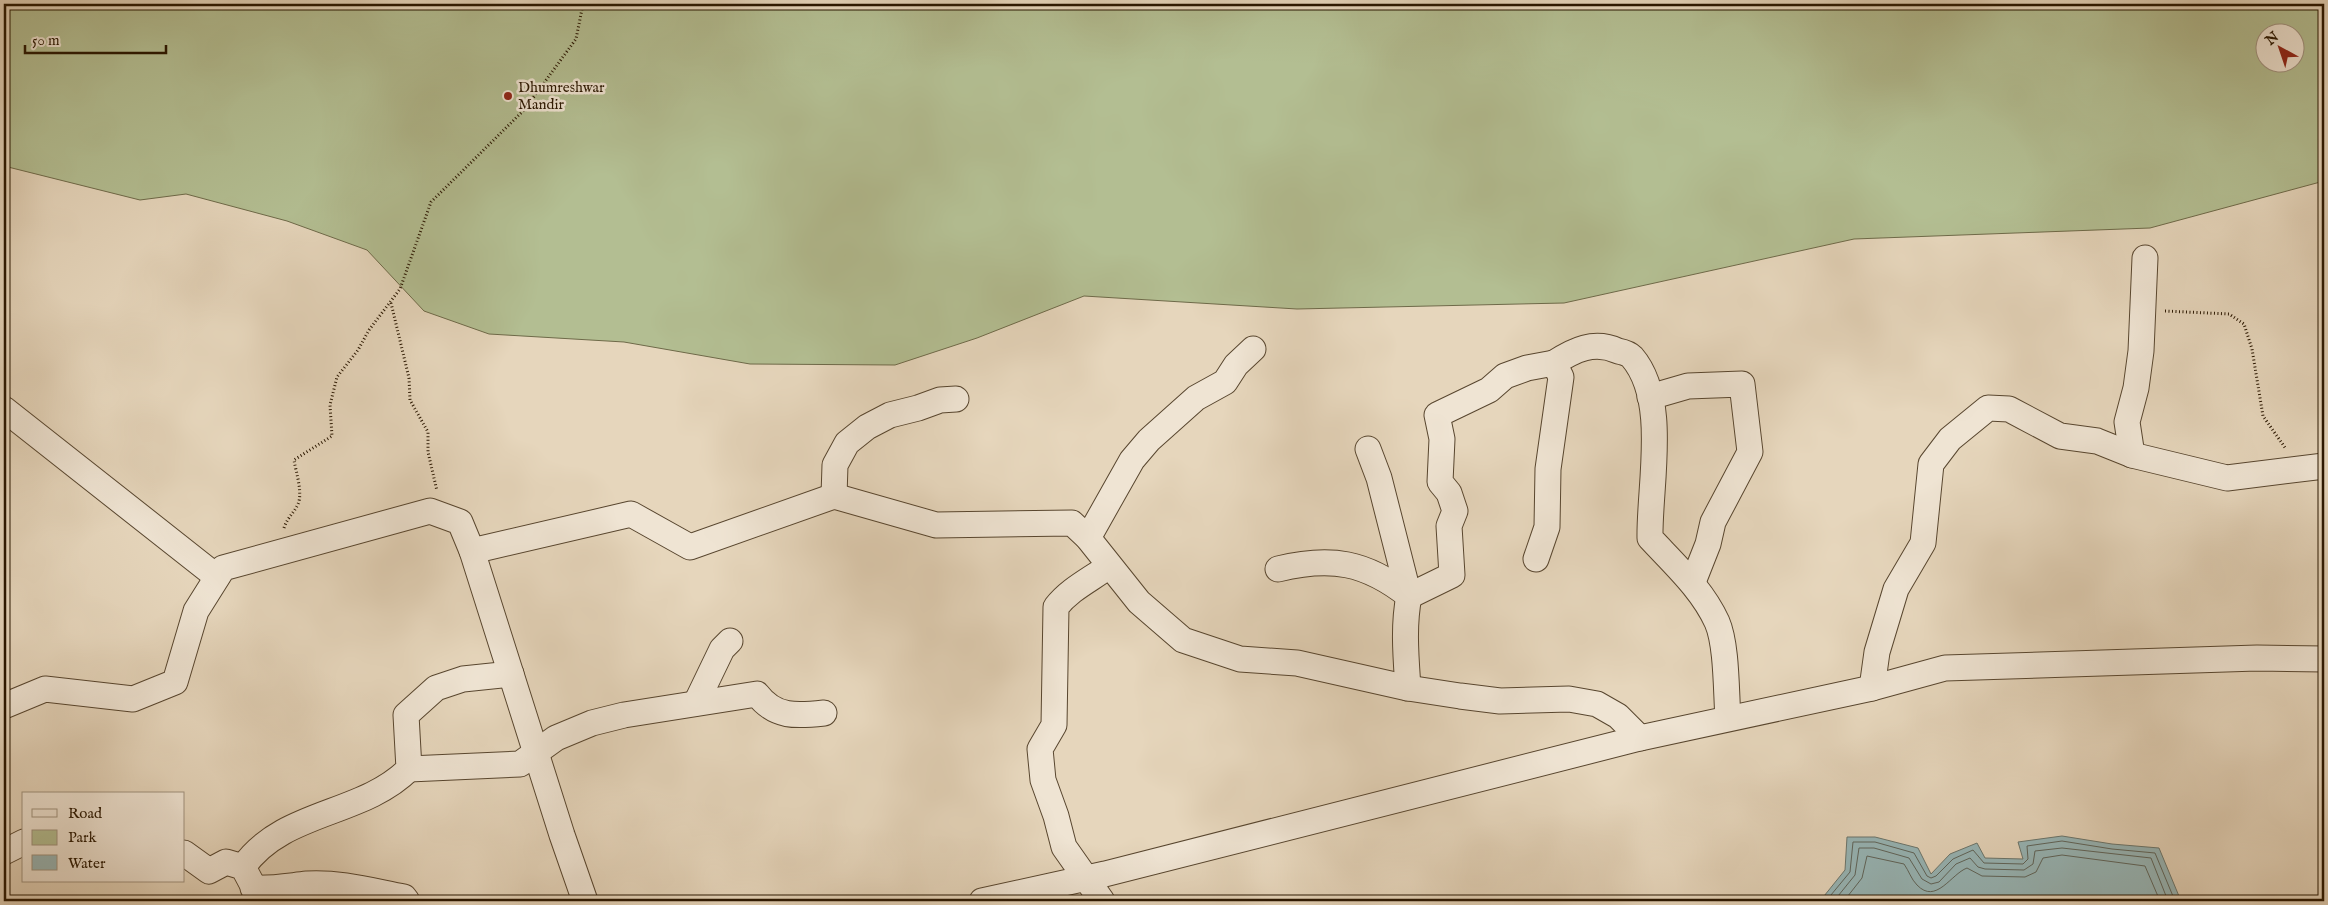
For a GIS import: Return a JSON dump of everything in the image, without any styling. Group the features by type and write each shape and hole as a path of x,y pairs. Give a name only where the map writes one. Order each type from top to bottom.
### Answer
{"street":[{"path":"2132,455 2128,422 2136,388 2143,310 2145,258"},
{"path":"1409,596 1452,575 1449,526 1455,511 1449,493 1440,482 1442,439 1437,415 1489,390 1504,376 1527,368 1554,363 1574,350 1591,346 1611,348 1631,356 1642,376 1650,397 1654,436 1650,538 1693,582 1718,623 1723,648 1728,718"},
{"path":"1088,538 1132,460 1149,440 1196,398 1225,382 1236,365 1253,348"},
{"path":"1536,559 1547,527 1548,469 1561,377 1554,363"},
{"path":"1650,397 1688,386 1742,384 1750,452 1713,522 1708,544 1693,582"},
{"path":"834,496 835,465 847,443 867,427 890,415 940,400 956,399"},
{"path":"1872,688 1877,652 1896,589 1923,543 1931,464 1950,439 1988,408 2009,409 2060,436 2097,441 2132,455 2227,478 2324,466"},
{"path":"4,409 217,577"},
{"path":"1368,449 1379,478 1409,596 1405,648 1408,688"},
{"path":"472,551 631,514 690,547 834,496 936,525 1072,523 1088,538 1108,566 1139,602 1183,640 1240,659 1297,664 1408,688 1500,701 1569,699 1597,704 1618,716 1640,738"},
{"path":"4,706 45,689 134,698 175,682 196,612 223,568 430,511 460,522 472,551 535,752 585,901"},
{"path":"1278,569 1311,562 1329,561 1348,565 1389,580 1409,596"},
{"path":"1102,901 1064,846 1043,780 1040,749 1054,725 1056,607 1066,593 1089,581 1108,566"},
{"path":"696,703 722,649 730,641"},
{"path":"982,901 1085,878 1640,738 1872,688 1945,668 2257,658 2324,659"},
{"path":"409,769 406,715 436,688 463,679 511,674"},
{"path":"249,885 251,856 280,832 368,798 385,786 398,780 409,769 520,764 556,738 592,723 624,715 757,694 766,706 794,716 824,713"},
{"path":"4,852 22,843"},
{"path":"185,854 209,871 226,862 249,885 272,889 306,884 364,888 404,897 407,901"}],"path":[{"path":"278,553 286,519 299,503 294,460 332,436 330,405 337,377 400,289 431,202 525,109 576,39 583,4"},
{"path":"391,302 409,378 410,400 428,432 428,452 438,493 439,515"},
{"path":"2143,310 2229,314 2244,324 2252,349 2263,416 2286,449 2293,452"}],"green space":[{"path":"4,4 2324,4 2324,181 2150,228 1854,239 1564,303 1297,309 1084,296 977,338 895,365 750,364 624,342 489,334 424,311 367,250 287,221 186,194 140,200 4,166"}],"water":[{"path":"2062,836 2112,844 2159,848 2181,901 1820,901 1845,870 1847,837 1875,837 1918,848 1931,874 1950,854 1977,843 1985,858 2023,859 2018,842"}],"place":[{"name":"Dhumreshwar Mandir","path":"508,96"}]}
